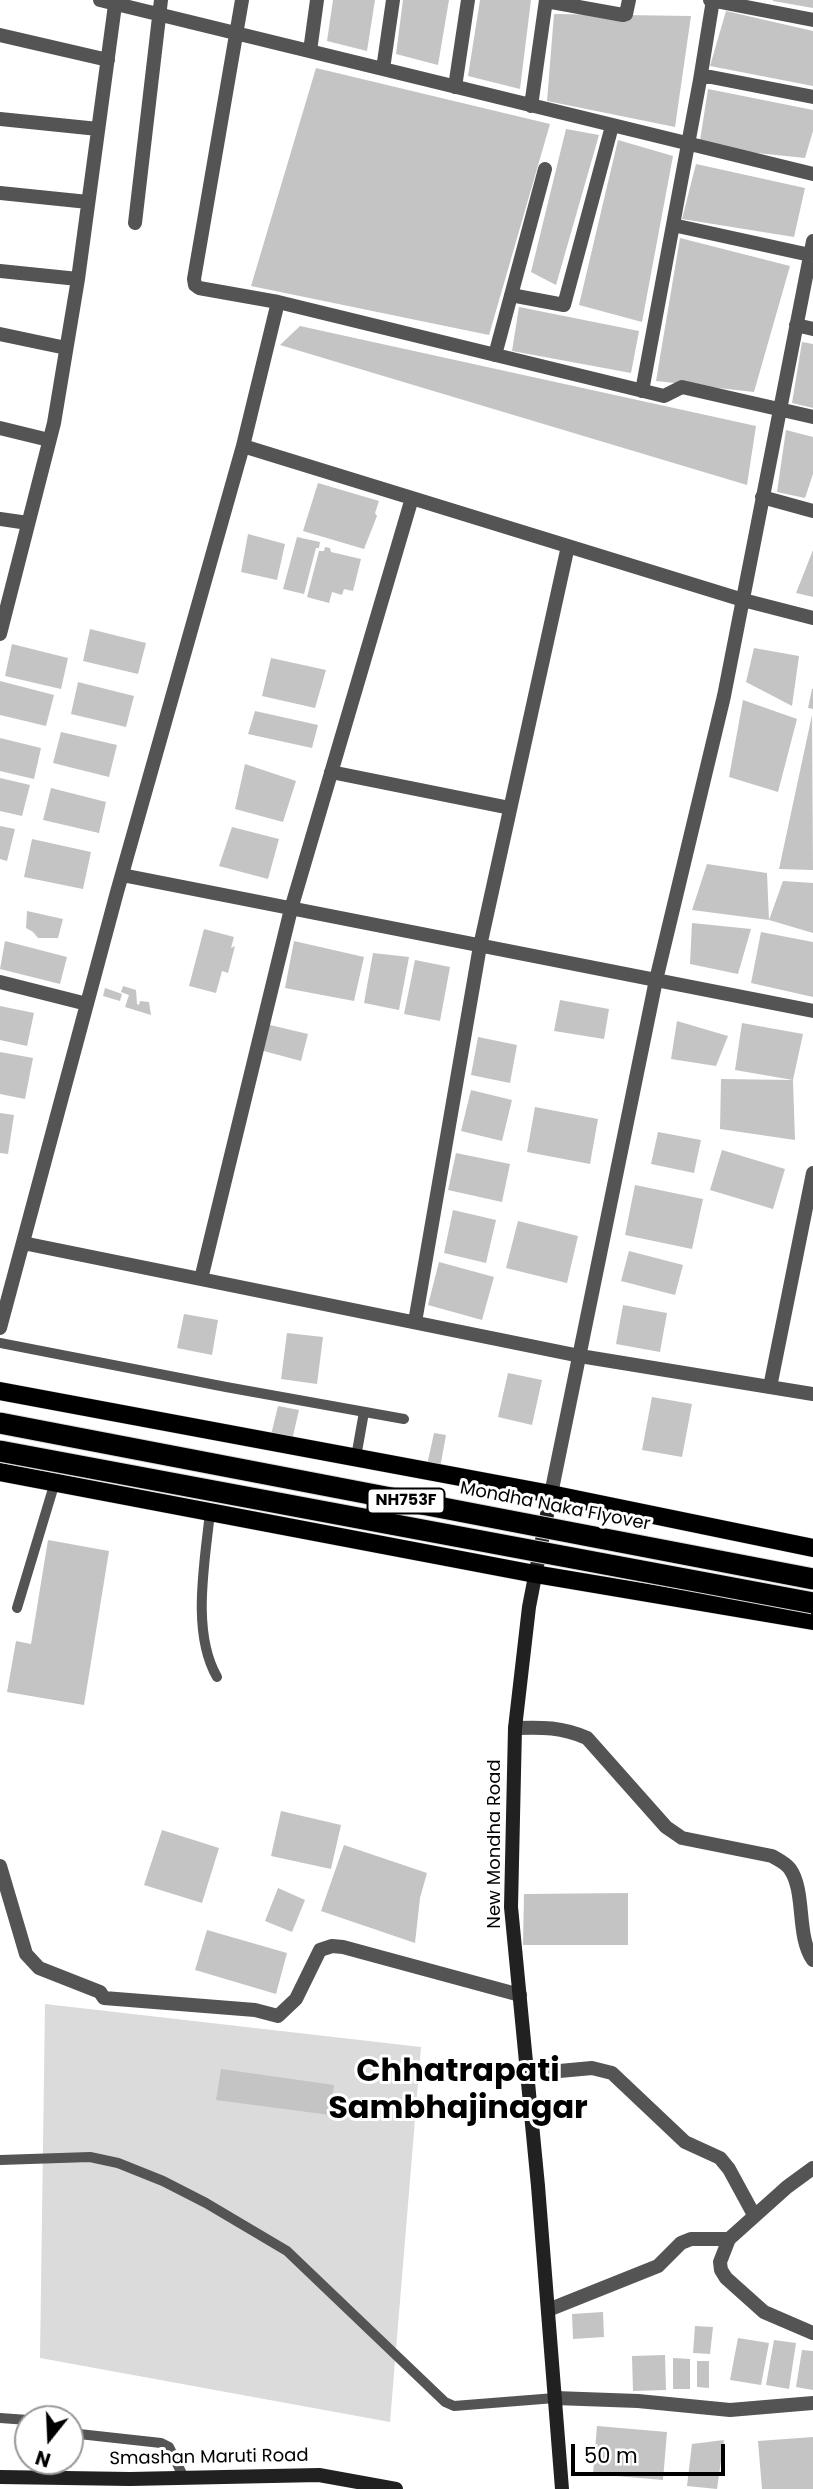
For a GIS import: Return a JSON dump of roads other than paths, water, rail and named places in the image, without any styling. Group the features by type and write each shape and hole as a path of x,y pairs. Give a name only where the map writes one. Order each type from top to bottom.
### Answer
{"highway":[{"name":"Mondha Naka Flyover","path":"0,1423 813,1579"},
{"name":"NH753F","path":"0,1451 813,1602"}],"main road":[{"path":"0,1391 551,1494 813,1548"},
{"path":"0,1472 535,1574 813,1620"}],"street":[{"path":"100,0 116,5 160,7 237,33 813,174"},
{"path":"242,0 194,279 199,288 278,302 664,396 682,387 813,417"},
{"path":"310,51 317,0"},
{"path":"383,69 393,0"},
{"path":"455,87 468,0"},
{"path":"531,106 546,1 623,15 626,14 629,0"},
{"path":"642,391 700,80 712,0 813,20"},
{"path":"1,626 49,440 78,279 116,5"},
{"path":"135,223 160,7"},
{"path":"0,35 108,60"},
{"path":"700,80 711,77 813,97"},
{"path":"0,119 98,129"},
{"path":"512,295 564,305 612,126"},
{"path":"495,355 545,169"},
{"path":"0,193 88,202"},
{"path":"551,1494 656,980 724,696 812,247 673,225"},
{"path":"0,271 78,279"},
{"path":"0,1328 122,875 243,446 278,302"},
{"path":"796,325 813,329"},
{"path":"0,334 66,348"},
{"path":"0,428 49,440"},
{"path":"243,446 743,600 813,618"},
{"path":"762,497 813,512"},
{"path":"201,1279 291,909 412,498"},
{"path":"0,519 28,523"},
{"path":"415,1322 480,946 568,546"},
{"path":"331,772 510,808"},
{"path":"122,875 813,1011"},
{"path":"0,982 87,1004"},
{"path":"770,1387 813,1173"},
{"path":"23,1243 580,1356 813,1394"},
{"name":"New Mondha Road","path":"551,1494 535,1574 515,1728 511,1907 562,2489"},
{"path":"515,1728 551,1727 569,1730 587,1738 666,1827 682,1838 772,1856 785,1864 792,1871 795,1881 805,1942 813,1960"},
{"path":"0,1866 26,1954 31,1962 39,1968 100,1992 104,1998 255,2010 278,2016 296,1999 320,1950 332,1946 520,1995"},
{"path":"527,2074 592,2068 612,2073 685,2142 720,2158 754,2215"},
{"path":"813,2168 754,2215 729,2239 720,2262 726,2278 764,2312 813,2333"},
{"path":"548,2310 658,2266 681,2243 691,2239 729,2239"},
{"path":"555,2398 638,2401 730,2410 813,2403"},
{"name":"Smashan Maruti Road","path":"0,2477 184,2478 319,2475 396,2489"},
{"path":"22,2477 48,2489"}],"lane":[{"path":"0,1343 404,1419"},
{"path":"356,1457 364,1412"},
{"path":"17,1608 55,1482"},
{"path":"210,1512 203,1588 204,1640 210,1664 217,1677"},
{"path":"0,2160 59,2157 99,2159 118,2163 163,2181 206,2203 286,2251 444,2402 454,2406 555,2398"},
{"path":"84,2435 161,2443 169,2447 184,2478"}],"district":[{"name":"Chhatrapati Sambhajinagar","path":"458,2092"}]}
